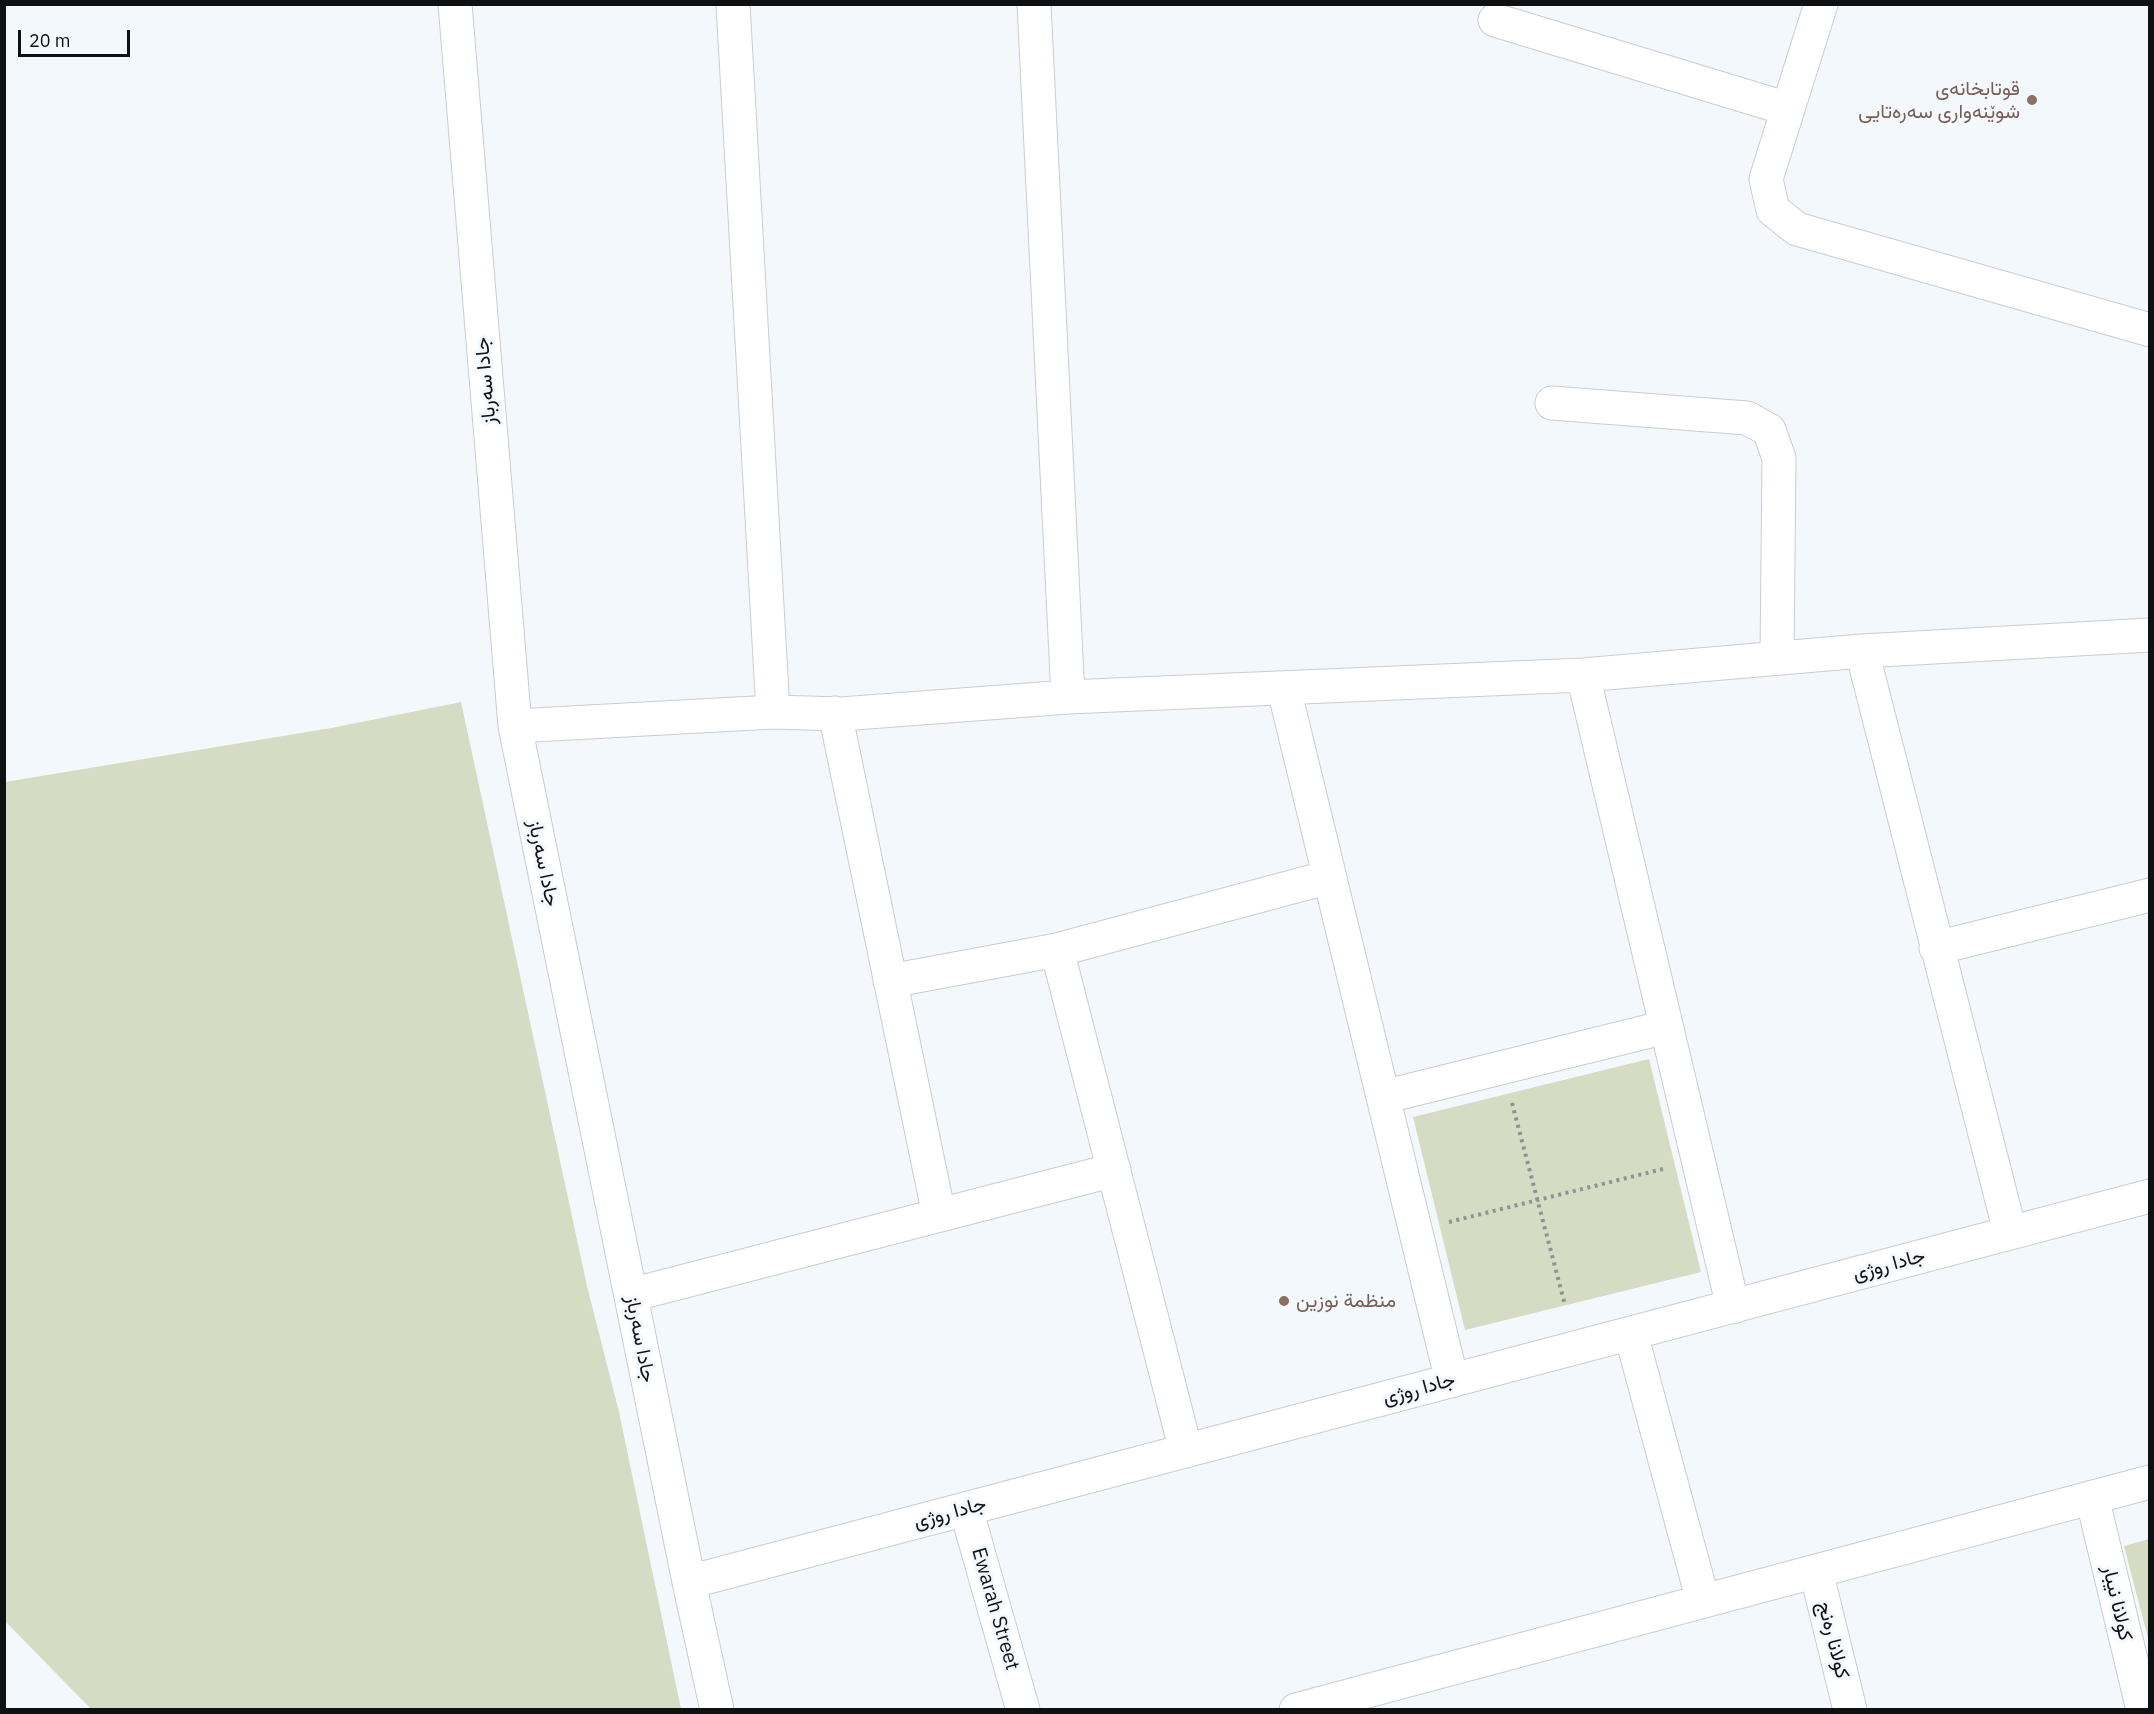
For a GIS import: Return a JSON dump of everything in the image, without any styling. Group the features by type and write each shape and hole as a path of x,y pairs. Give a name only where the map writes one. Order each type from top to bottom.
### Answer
{"street":[{"name":"جادا سەرباز","path":"455,4 515,726 717,1710"},
{"path":"733,4 773,712"},
{"path":"1034,4 1068,697"},
{"path":"1821,4 1766,178 1773,210 1797,229 2150,330"},
{"path":"1495,20 1788,109"},
{"path":"1552,403 1746,418 1769,430 1779,458 1778,658"},
{"path":"515,726 773,712 835,713 1068,697 1583,675 1862,651 2150,635"},
{"path":"1862,651 2010,1233"},
{"path":"1583,675 1733,1307"},
{"path":"1284,689 1452,1381"},
{"path":"835,713 939,1215"},
{"path":"891,981 1057,950 1329,877"},
{"path":"1936,948 2150,895"},
{"path":"1057,950 1186,1451"},
{"path":"1383,1097 1666,1027"},
{"path":"631,1295 1114,1170"},
{"name":"جادا روژی","path":"689,1582 2150,1196"},
{"path":"1631,1334 1702,1601"},
{"path":"1304,1708 2150,1482"},
{"name":"کولانا نیبار","path":"2092,1497 2143,1710"},
{"name":"Ewarah Street","path":"966,1509 1023,1710"},
{"name":"کولانا رەنج","path":"1816,1571 1850,1710"}],"path":[{"path":"1510,1094 1565,1305"},
{"path":"1439,1225 1698,1160"}],"green space":[{"path":"461,702 587,1286 619,1412 681,1709 91,1709 5,1621 5,782 331,728"},
{"path":"1649,1059 1701,1272 1465,1330 1413,1117"},
{"path":"2150,1539 2149,1642 2124,1546"}],"place":[{"name":"قوتابخانەی شوێنەواری سەرەتایی","path":"2032,100"},
{"name":"منظمة نوزين","path":"1284,1301"}]}
